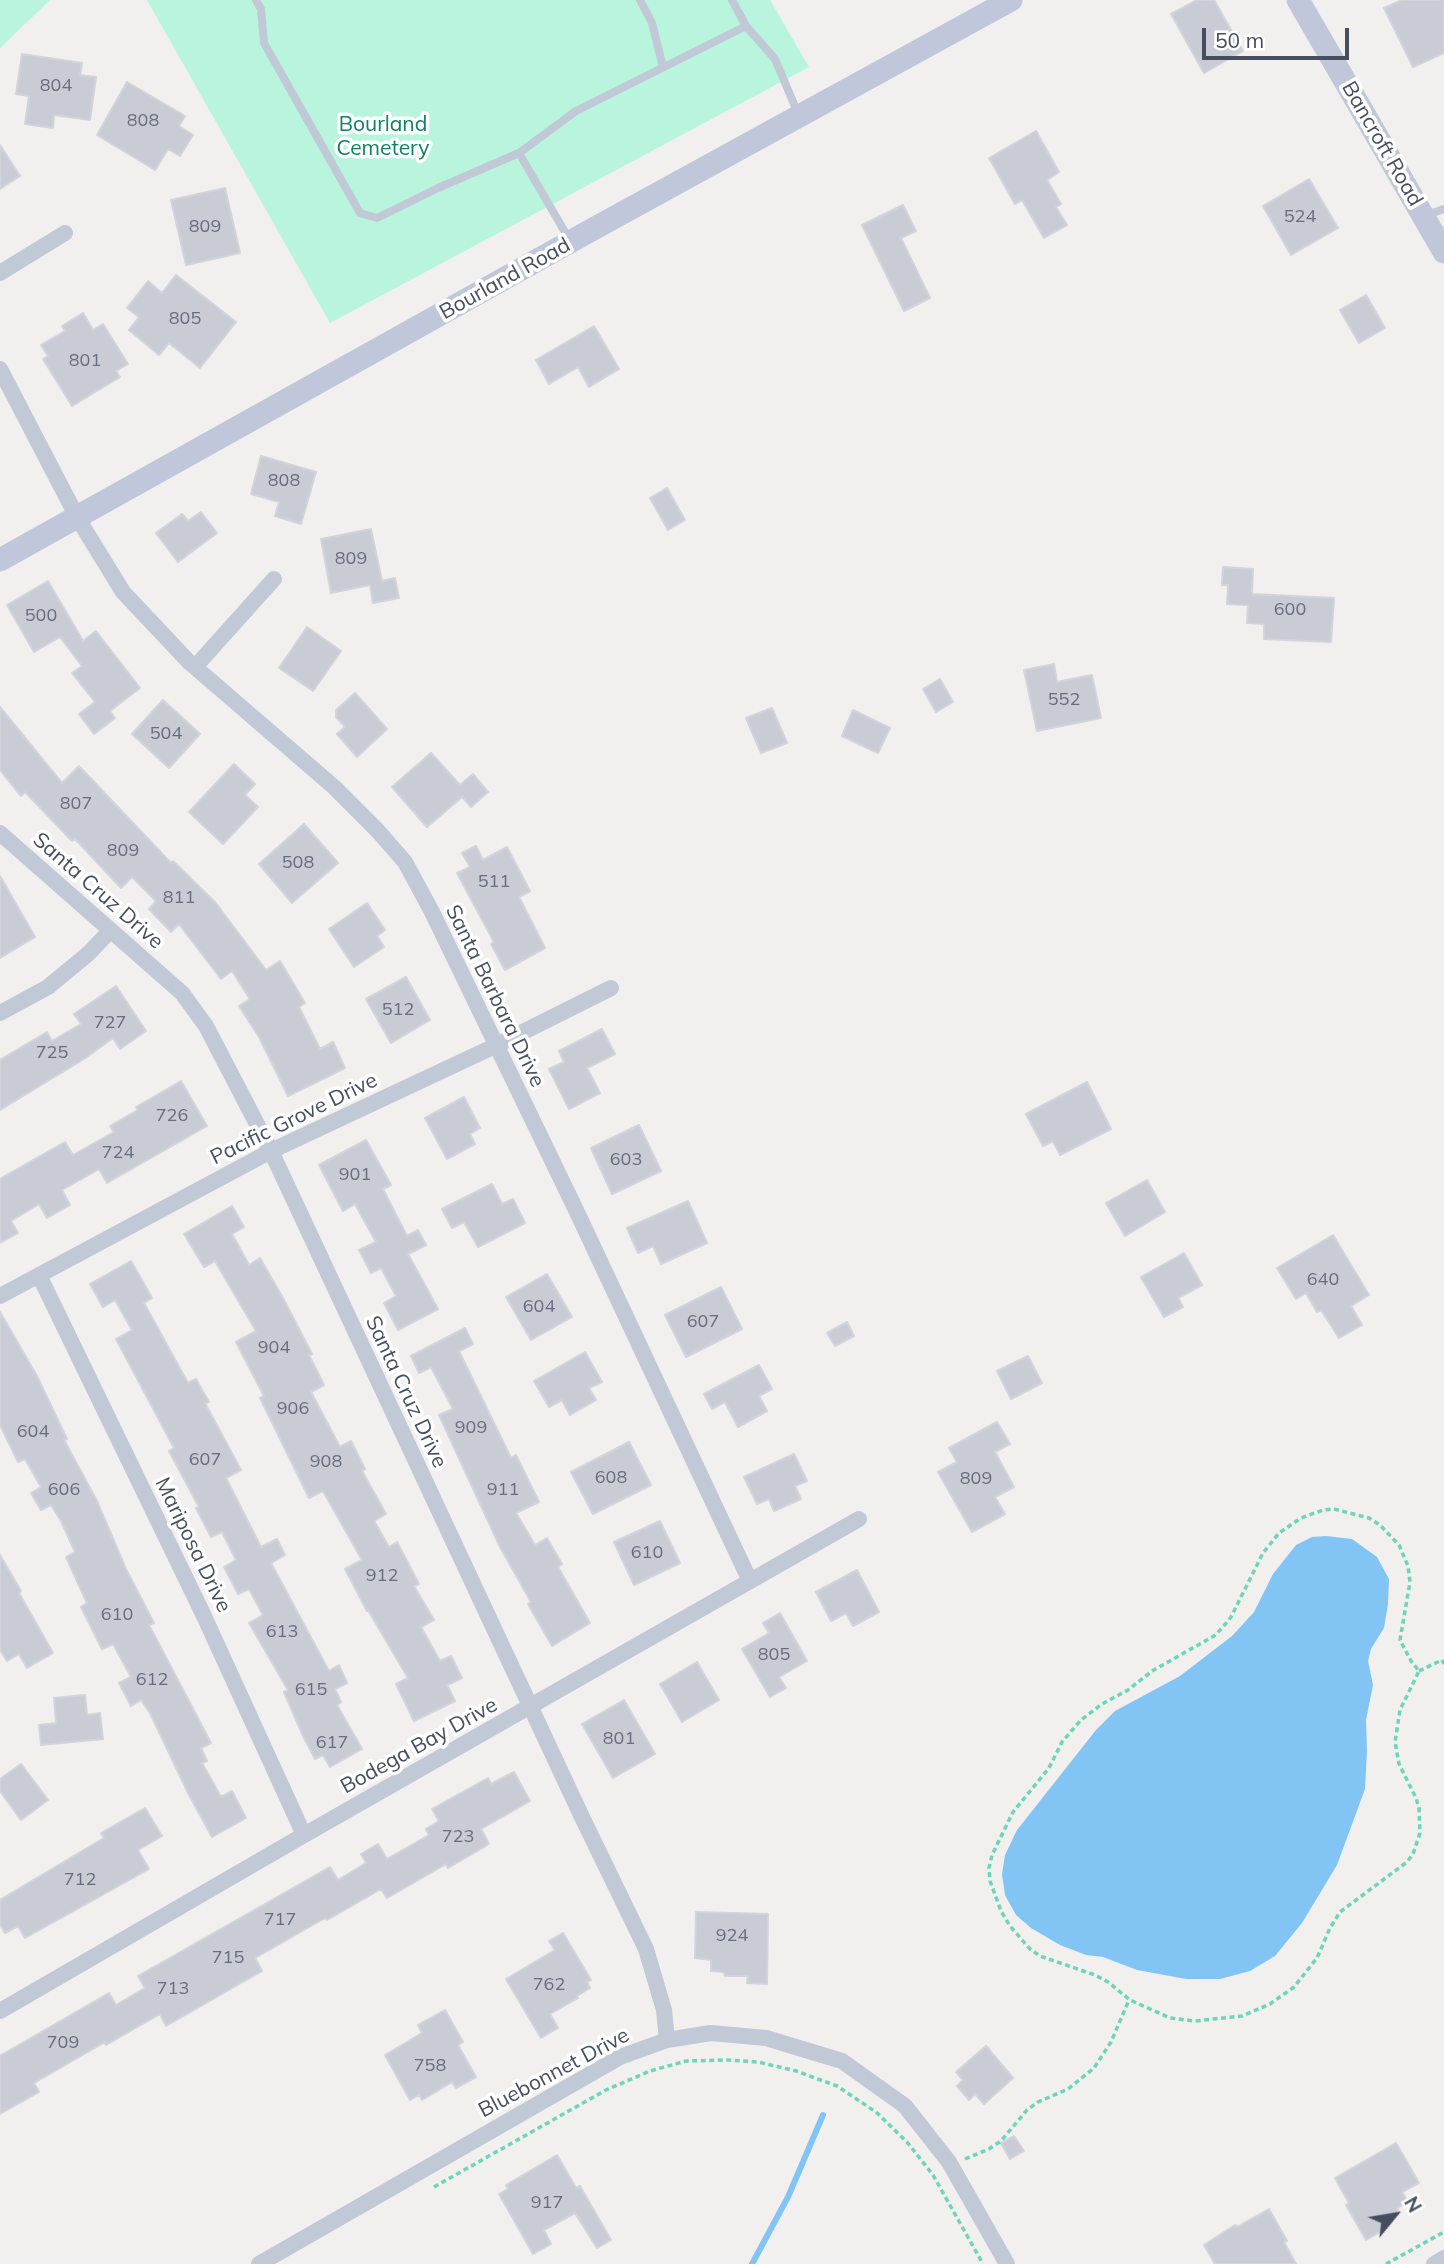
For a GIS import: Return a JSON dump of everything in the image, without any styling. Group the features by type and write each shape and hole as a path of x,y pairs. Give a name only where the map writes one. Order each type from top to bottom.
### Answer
{"main road":[{"name":"Bourland Road","path":"0,560 1010,0"},
{"name":"Bancroft Road","path":"1298,0 1434,213 1444,252"}],"street":[{"path":"0,272 65,233"},
{"name":"Santa Barbara Drive","path":"0,369 77,517 124,592 195,667 334,787 405,862 432,912 576,1210 750,1581"},
{"path":"195,667 274,579"},
{"name":"Santa Cruz Drive","path":"0,833 182,993 206,1026 271,1151 646,1949 664,2010 667,2040"},
{"path":"0,1013 48,987 88,954 110,931"},
{"name":"Pacific Grove Drive","path":"0,1296 271,1151 495,1046 611,988"},
{"name":"Mariposa Drive","path":"39,1275 204,1616 304,1835"},
{"name":"Bodega Bay Drive","path":"0,2011 859,1520"},
{"name":"Bluebonnet Drive","path":"259,2264 620,2057 667,2040 711,2033 766,2038 842,2061 905,2106 949,2162 1007,2264"},
{"path":"1434,2264 1444,2258"}],"lane":[{"path":"256,0 261,9 264,43 360,214 377,218 519,153 576,111 746,26"},
{"path":"640,0 652,23 663,68"},
{"path":"732,0 746,26 775,59 799,117"},
{"path":"519,153 570,242"}],"path":[{"path":"1419,1671 1401,1640 1410,1582 1405,1555 1391,1535 1369,1518 1345,1511 1323,1510 1301,1518 1279,1533 1263,1553 1231,1617 1214,1636 1165,1663 1102,1704 1070,1731 1049,1768 1021,1800 1005,1824 992,1854 990,1881 1001,1911 1018,1938 1040,1956 1095,1975 1130,2000 1170,2018 1195,2021 1242,2016 1270,2004 1303,1977 1317,1958 1340,1912 1407,1862 1418,1844 1420,1819 1416,1798 1403,1775 1396,1754 1395,1731 1404,1699 1419,1671 1442,1660 1444,1664"},
{"path":"949,2162 970,2158 989,2149 1001,2141 1027,2110 1082,2079 1103,2055 1130,2000"},
{"path":"434,2187 606,2090 650,2071 686,2062 758,2062 796,2071 836,2087 876,2112 907,2142 933,2175 983,2264"},
{"path":"1386,2264 1444,2232"}],"green space":[{"path":"0,0 50,0 0,48"},
{"name":"Bourland Cemetery","path":"147,0 770,0 809,67 330,323"}],"water":[{"path":"1312,1537 1352,1539 1377,1557 1389,1579 1388,1604 1384,1628 1371,1649 1368,1661 1373,1685 1366,1720 1365,1789 1337,1865 1302,1923 1275,1956 1250,1971 1220,1979 1186,1979 1137,1970 1060,1945 1031,1928 1016,1915 1005,1895 1002,1874 1005,1855 1017,1830 1096,1730 1115,1711 1180,1676 1232,1636 1254,1612 1273,1574 1296,1545"}],"building":[{"path":"1197,0 1214,0 1243,51 1204,73 1171,14"},
{"path":"1402,0 1444,0 1444,53 1413,67 1384,8"},
{"path":"22,54 82,63 80,75 96,77 90,120 54,115 53,128 25,124 29,96 16,94"},
{"path":"127,82 185,116 179,126 193,135 180,156 168,149 155,170 97,135"},
{"path":"1036,131 1059,172 1047,180 1061,204 1056,207 1067,225 1044,238 1022,200 1015,204 989,158"},
{"path":"0,145 20,176 0,189"},
{"path":"1309,179 1338,228 1291,255 1263,206"},
{"path":"225,188 240,253 186,265 171,200"},
{"path":"903,205 916,231 901,238 930,298 904,311 862,225"},
{"path":"176,275 236,322 200,368 169,343 159,355 129,330 139,317 127,308 148,281 162,293"},
{"path":"1366,295 1385,328 1359,343 1340,310"},
{"path":"83,313 93,330 103,324 128,364 116,371 120,377 72,406 43,359 48,356 41,345 65,331 62,326"},
{"path":"594,326 619,369 589,387 578,367 549,384 536,360"},
{"path":"261,456 316,472 301,524 275,516 279,502 251,494"},
{"path":"667,488 685,520 668,530 650,498"},
{"path":"201,512 217,533 178,562 156,533 182,514 188,521"},
{"path":"371,529 382,581 395,578 399,598 373,603 370,585 331,593 321,539"},
{"path":"1223,567 1253,569 1252,594 1334,598 1331,642 1264,639 1264,624 1247,623 1248,605 1227,604 1228,585 1222,585"},
{"path":"48,581 83,641 96,631 140,688 110,711 115,718 94,734 79,714 95,702 72,673 82,666 60,637 34,652 7,605"},
{"path":"307,627 341,651 313,691 279,668"},
{"path":"1054,664 1057,682 1092,675 1101,718 1037,731 1024,670"},
{"path":"940,679 953,702 936,712 923,689"},
{"path":"355,693 387,729 357,757 337,734 345,727 336,717 336,710"},
{"path":"163,700 200,734 169,768 132,734"},
{"path":"0,707 62,783 79,766 171,863 173,861 215,902 266,970 280,961 305,1003 299,1007 320,1049 333,1042 345,1068 288,1096 259,1037 239,1006 250,999 232,971 221,979 179,924 171,932 149,909 156,901 132,877 121,888 75,839 72,841 25,792 21,796 0,770"},
{"path":"772,708 787,743 761,753 746,718"},
{"path":"853,710 890,728 878,753 842,736"},
{"path":"431,753 460,785 473,774 488,792 471,807 462,797 427,827 392,787"},
{"path":"234,764 255,784 245,795 258,807 223,844 189,812"},
{"path":"304,824 338,863 292,903 259,864"},
{"path":"476,846 483,860 507,847 530,891 519,897 545,948 505,970 491,944 494,942 457,873 470,867 462,853"},
{"path":"0,876 35,937 0,958"},
{"path":"367,903 385,930 377,936 384,947 354,967 329,929"},
{"path":"406,977 430,1020 391,1043 366,999"},
{"path":"116,986 146,1031 120,1049 113,1038 84,1059 0,1110 0,1060 47,1032 52,1041 81,1024 74,1014"},
{"path":"602,1029 615,1054 587,1068 600,1093 569,1109 549,1069 564,1062 559,1051"},
{"path":"181,1081 207,1126 107,1183 99,1169 62,1190 70,1205 47,1218 39,1204 11,1221 18,1233 0,1243 0,1179 65,1142 73,1155 114,1132 110,1126 138,1110 136,1107"},
{"path":"1087,1082 1111,1129 1060,1155 1053,1141 1043,1146 1026,1114"},
{"path":"464,1097 480,1128 470,1134 475,1144 447,1159 425,1118"},
{"path":"639,1125 661,1171 612,1194 591,1148"},
{"path":"366,1140 391,1185 383,1189 407,1236 418,1230 426,1245 408,1254 438,1309 398,1330 384,1303 396,1296 381,1268 371,1273 359,1250 376,1242 355,1204 343,1211 319,1165"},
{"path":"1147,1180 1165,1212 1125,1236 1106,1203"},
{"path":"492,1184 502,1204 513,1199 525,1223 478,1247 464,1222 452,1228 442,1209"},
{"path":"688,1201 707,1243 661,1264 653,1246 638,1253 627,1228"},
{"path":"232,1206 244,1227 232,1234 249,1265 260,1258 283,1298 312,1354 309,1355 324,1385 311,1392 340,1447 351,1441 365,1469 362,1471 386,1514 374,1521 389,1547 397,1542 419,1584 414,1586 434,1620 421,1627 440,1661 451,1656 462,1678 447,1685 455,1701 414,1721 396,1684 408,1678 345,1569 362,1560 323,1491 309,1498 260,1398 264,1396 236,1342 256,1331 215,1261 204,1267 184,1234"},
{"path":"1333,1235 1369,1295 1351,1306 1362,1325 1339,1338 1321,1310 1317,1312 1306,1293 1296,1299 1277,1268"},
{"path":"1184,1253 1202,1285 1178,1298 1183,1307 1164,1317 1141,1277"},
{"path":"131,1261 152,1298 144,1303 188,1383 196,1379 209,1402 205,1403 241,1470 226,1478 261,1547 277,1539 285,1555 271,1563 329,1671 339,1665 347,1683 335,1689 341,1702 337,1705 362,1749 330,1767 323,1755 315,1759 303,1736 284,1692 288,1690 249,1623 263,1615 249,1589 238,1594 224,1567 236,1560 222,1532 211,1537 196,1508 199,1507 169,1451 174,1448 116,1339 132,1330 115,1300 103,1307 90,1284"},
{"path":"547,1274 572,1317 531,1340 506,1297"},
{"path":"721,1287 742,1329 686,1357 665,1315"},
{"path":"0,1312 37,1376 67,1439 64,1440 97,1501 126,1569 154,1623 149,1625 211,1743 201,1748 207,1761 202,1763 221,1797 232,1791 246,1818 212,1837 150,1713 141,1700 131,1706 119,1683 131,1677 113,1644 102,1649 81,1607 87,1603 66,1557 75,1552 61,1521 51,1505 41,1510 31,1493 41,1487 25,1459 18,1462 0,1425"},
{"path":"847,1322 854,1336 835,1346 827,1333"},
{"path":"465,1328 473,1344 459,1351 511,1458 516,1455 539,1502 516,1513 535,1545 547,1538 562,1564 558,1567 590,1623 552,1646 500,1547 439,1415 453,1409 431,1367 419,1373 411,1356"},
{"path":"585,1352 602,1382 589,1388 596,1400 570,1415 562,1400 549,1407 534,1381"},
{"path":"1028,1356 1042,1383 1011,1399 997,1371"},
{"path":"759,1365 772,1389 759,1396 767,1411 738,1427 725,1402 712,1409 704,1394"},
{"path":"997,1422 1010,1444 995,1452 1014,1487 995,1497 1005,1514 972,1532 938,1472 957,1462 949,1448"},
{"path":"629,1442 651,1485 593,1514 571,1472"},
{"path":"794,1454 807,1481 795,1486 801,1499 774,1511 769,1499 757,1504 744,1477"},
{"path":"660,1521 680,1563 634,1585 614,1542"},
{"path":"0,1555 53,1653 27,1668 19,1654 7,1661 0,1650"},
{"path":"857,1570 879,1612 853,1626 846,1613 831,1621 816,1592"},
{"path":"780,1613 807,1661 779,1677 786,1688 770,1697 742,1649 769,1633 763,1623"},
{"path":"697,1662 719,1700 682,1722 660,1684"},
{"path":"85,1695 87,1715 100,1713 103,1739 41,1745 39,1725 56,1723 54,1698"},
{"path":"624,1700 655,1754 613,1778 582,1724"},
{"path":"21,1764 48,1800 21,1820 0,1791 0,1779"},
{"path":"514,1772 530,1801 481,1829 489,1844 448,1868 446,1864 387,1898 381,1889 327,1920 325,1918 255,1958 262,1971 166,2026 160,2014 106,2045 105,2042 34,2083 39,2092 0,2114 0,2056 109,1993 116,2005 145,1988 138,1976 330,1867 338,1880 366,1863 361,1854 378,1844 387,1859 429,1835 426,1829 439,1821 432,1809 488,1778 491,1784"},
{"path":"145,1808 162,1836 138,1850 149,1869 25,1938 18,1926 5,1933 0,1924 0,1900 104,1838 101,1833"},
{"path":"696,1912 768,1914 767,1984 747,1983 748,1976 725,1976 724,1972 711,1971 711,1960 695,1958"},
{"path":"563,1933 591,1980 587,1982 590,1988 550,2014 558,2028 541,2038 506,1979 555,1950 549,1941"},
{"path":"445,2010 463,2042 458,2045 476,2077 456,2088 452,2082 422,2100 419,2095 410,2100 385,2055 422,2033 418,2025"},
{"path":"986,2046 1013,2078 984,2104 975,2094 969,2100 957,2086 963,2080 956,2072"},
{"path":"1014,2136 1024,2151 1010,2159 1001,2143"},
{"path":"1396,2143 1419,2183 1402,2192 1408,2202 1397,2208 1399,2212 1381,2222 1385,2229 1366,2240 1346,2205 1349,2203 1335,2178"},
{"path":"557,2155 576,2188 580,2186 611,2240 597,2248 575,2213 544,2230 551,2244 533,2254 499,2194 508,2189 506,2185"},
{"path":"1269,2209 1296,2264 1215,2264 1204,2245 1235,2225 1237,2227"}],"waterway":[{"path":"752,2264 788,2197 823,2115"}]}
